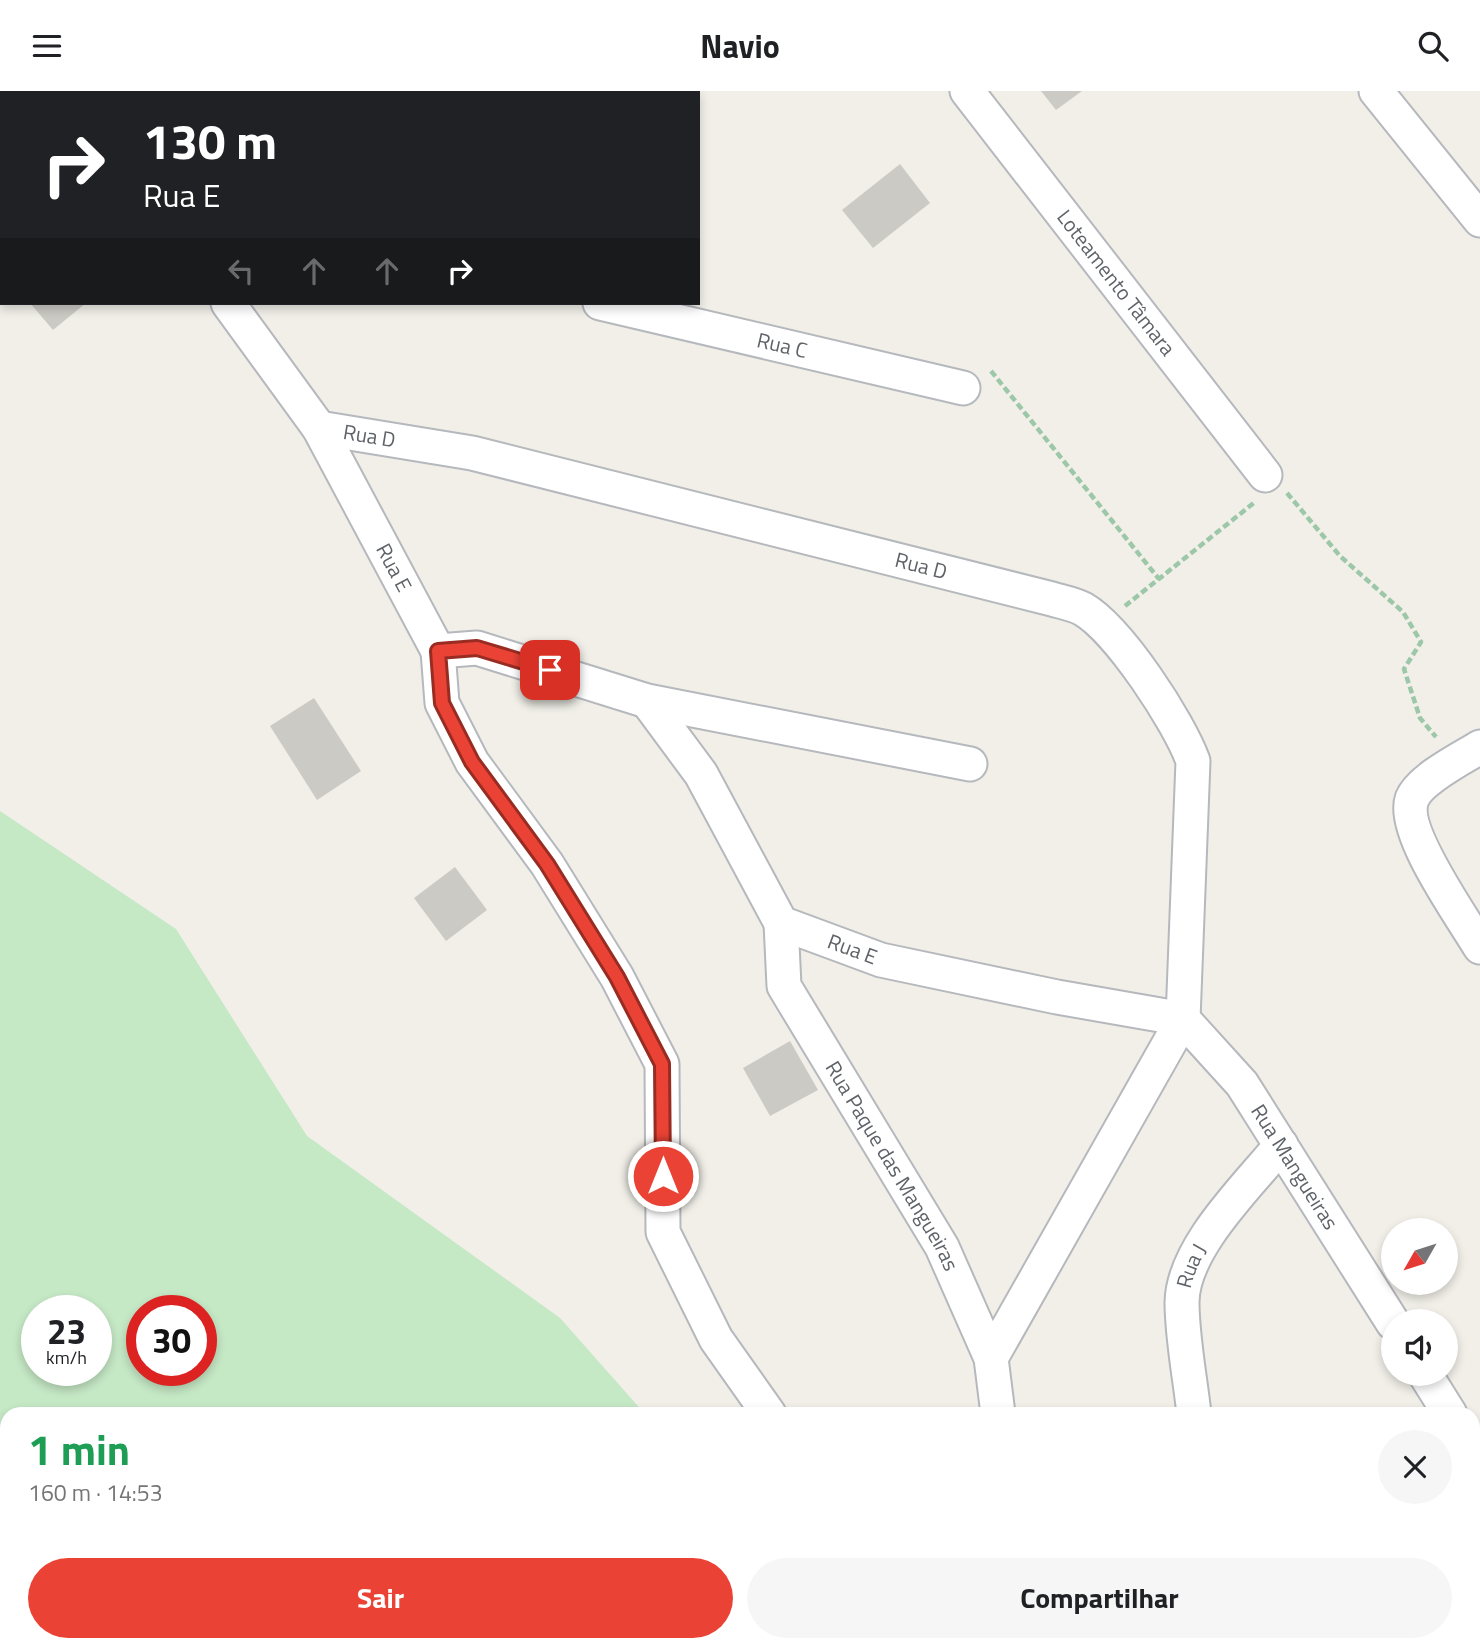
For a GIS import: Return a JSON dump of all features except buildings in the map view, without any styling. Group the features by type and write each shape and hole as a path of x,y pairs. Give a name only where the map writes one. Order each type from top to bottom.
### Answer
{"street":[{"name":"Loteamento Tâmara","path":"967,91 1272,479"},
{"path":"1376,91 1480,220"},
{"name":"Rua E","path":"229,305 319,428 438,651"},
{"name":"Rua C","path":"609,305 963,388"},
{"name":"Rua D","path":"319,428 472,453 1082,608 1103,624 1180,730 1193,761 1183,1019"},
{"path":"764,1407 716,1339 663,1232 662,1064 617,977 547,864 472,762 442,703 438,651 477,648 647,701 970,764"},
{"path":"647,701 701,774 780,923"},
{"path":"1469,754 1432,778 1412,798 1410,812 1420,845 1480,947"},
{"name":"Rua E","path":"780,923 881,960 1057,997 1183,1019"},
{"name":"Rua Paque das Mangueiras","path":"780,923 784,986 942,1247 991,1358 997,1407"},
{"path":"991,1358 1183,1019"},
{"name":"Rua Mangueiras","path":"1183,1019 1242,1084 1384,1309"},
{"name":"Rua J","path":"1193,1407 1182,1301 1186,1278 1208,1236 1281,1145"},
{"path":"1432,1386 1446,1407"}],"path":[{"path":"963,388 986,365 1159,579"},
{"path":"1103,624 1159,579 1272,479 1340,557 1403,612 1421,642 1404,669 1420,718 1469,754"}],"green space":[{"path":"0,811 176,929 307,1136 560,1318 639,1407 0,1407"}],"route":[{"path":"550,670 477,648 438,651 442,703 472,762 547,864 617,977 662,1064 663,1176"}]}
